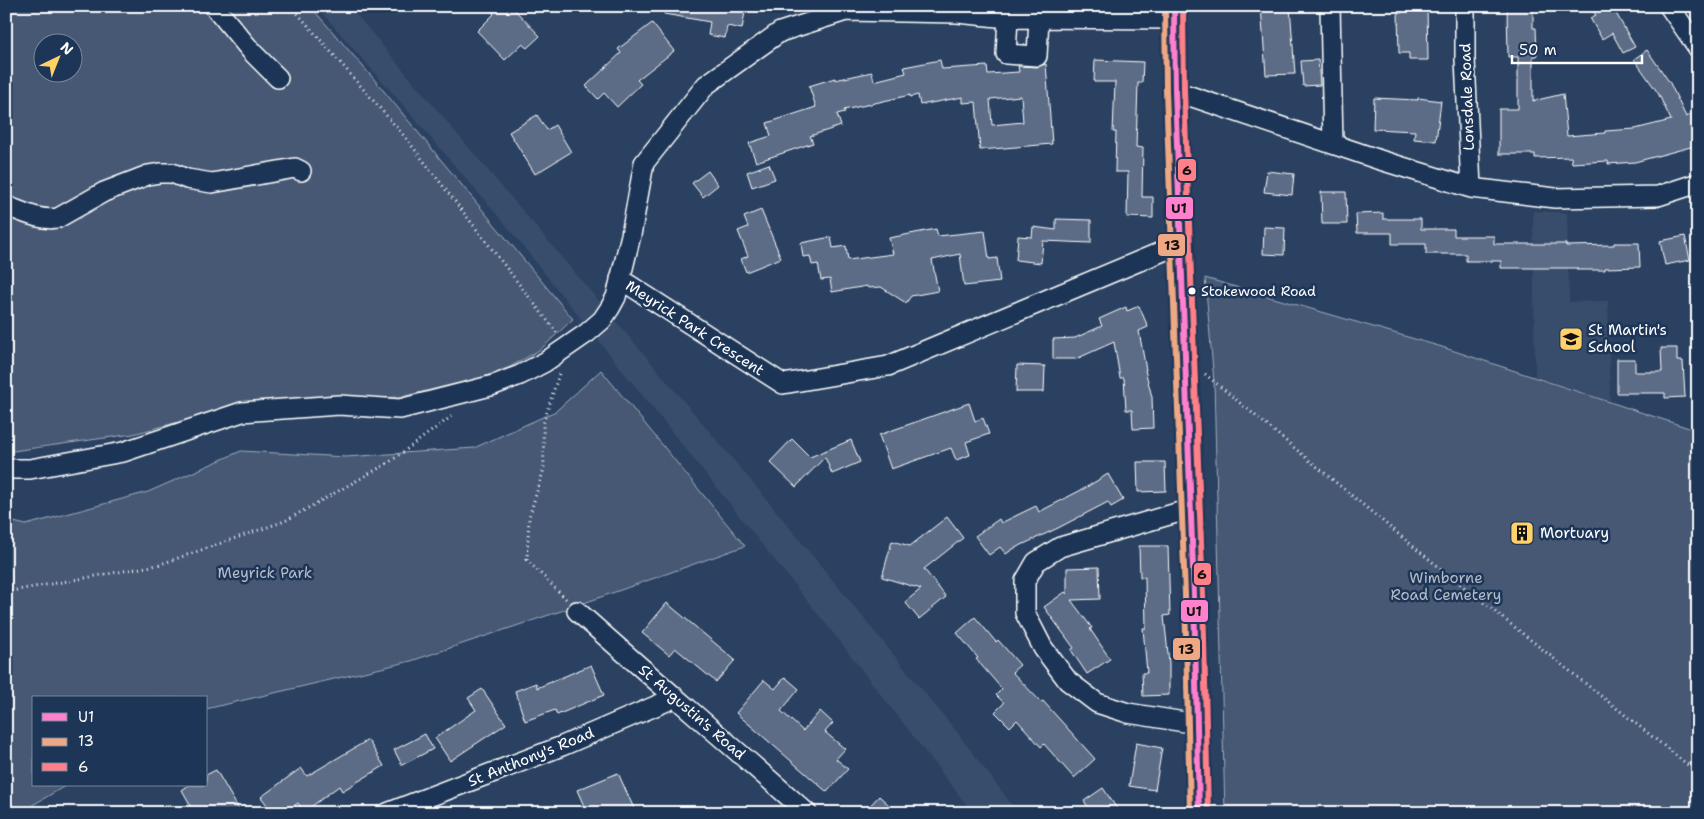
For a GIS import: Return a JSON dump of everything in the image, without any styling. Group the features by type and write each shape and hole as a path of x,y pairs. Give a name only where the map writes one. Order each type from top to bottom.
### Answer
{"main road":[{"path":"1174,13 1174,91 1194,595 1199,813"}],"street":[{"path":"214,6 252,52 278,78"},
{"path":"1330,6 1333,144"},
{"name":"Lonsdale Road","path":"1465,6 1464,60 1471,188"},
{"path":"1669,6 1698,48"},
{"name":"Meyrick Park Crescent","path":"1174,13 1008,18 957,13 846,9 780,32 706,85 644,163 631,235 620,279 783,384 888,366 1180,244"},
{"path":"1008,18 1006,54 1037,56 1039,18"},
{"path":"1174,91 1471,188 1555,198 1658,196 1698,183"},
{"path":"6,208 50,220 58,218 117,186 148,175 172,173 187,179 212,183 294,168 301,171"},
{"path":"6,468 30,469 123,452 242,412 338,405 400,409 494,385 520,375 545,362 568,348 602,320 616,297 620,279"},
{"path":"1190,509 1060,547 1036,562 1025,580 1025,613 1043,648 1068,681 1097,702 1128,713 1196,724"},
{"name":"St Augustin's Road","path":"577,611 807,813"},
{"name":"St Anthony's Road","path":"387,813 562,746 674,698"}],"path":[{"path":"291,6 405,137 568,348 543,424 544,469 529,517 527,560 577,611"},
{"path":"1184,355 1214,382 1420,552 1698,773"},
{"path":"6,592 158,566 285,521 388,463 456,413"}],"shaded area":[{"path":"316,6 349,6 758,489 956,731 1018,813 973,813 826,624 505,224"},
{"name":"St Martin's School","path":"1533,211 1567,213 1569,302 1608,301 1610,401 1535,376"}],"green space":[{"path":"6,6 310,6 373,78 573,319 541,349 510,367 480,378 401,397 254,402 133,434 6,452"},
{"name":"Wimborne Road Cemetery","path":"1205,278 1442,347 1698,431 1698,813 1225,813 1214,382"},
{"name":"Meyrick Park","path":"601,370 745,546 567,609 411,661 208,709 208,696 32,696 32,786 65,786 19,813 6,813 6,520 26,525 148,492 241,451 346,457 474,448 556,411"}],"building":[{"path":"486,6 511,6 540,36 527,48 522,44 505,60 477,31 494,14"},
{"path":"664,6 746,6 742,29 727,26 725,38 708,35 710,22 664,14"},
{"path":"1261,6 1290,6 1295,74 1266,75"},
{"path":"1402,6 1427,6 1428,60 1409,60 1409,53 1399,53 1398,12 1402,13"},
{"path":"1507,6 1533,6 1533,28 1536,28 1537,56 1533,56 1533,101 1563,94 1567,136 1635,129 1671,120 1658,93 1634,59 1647,50 1670,83 1686,117 1698,111 1698,145 1635,162 1608,164 1608,161 1572,163 1571,157 1535,158 1535,154 1499,154 1499,109 1518,109 1518,57 1508,57"},
{"path":"1589,6 1612,6 1635,47 1623,53 1612,33 1602,39 1590,18 1596,15"},
{"path":"652,23 674,51 637,80 641,84 617,107 604,93 598,99 586,86 621,53 618,49"},
{"path":"940,60 942,69 987,66 988,74 1019,72 1018,66 1037,67 1046,64 1052,144 980,150 976,102 963,103 963,97 920,105 918,95 910,97 910,95 844,110 845,112 837,114 841,126 810,136 813,143 756,162 749,143 771,136 767,123 816,107 809,86 835,78 835,80 872,72 874,81 906,73 904,67","holes":["1021,96 1023,122 992,125 990,99"]},
{"path":"1095,60 1143,62 1142,83 1138,83 1136,147 1143,148 1142,197 1153,197 1153,218 1127,217 1128,172 1115,172 1116,132 1113,132 1115,82 1094,82"},
{"path":"1318,60 1320,85 1303,86 1301,61"},
{"path":"1374,98 1418,100 1418,98 1441,101 1436,141 1414,139 1415,131 1373,129"},
{"path":"537,115 547,130 555,125 571,152 535,174 509,132"},
{"path":"769,164 775,179 752,187 747,172"},
{"path":"708,171 718,185 703,197 692,183"},
{"path":"1267,171 1294,174 1292,195 1264,192"},
{"path":"1321,192 1346,192 1347,224 1322,224"},
{"path":"761,210 781,258 746,272 741,259 748,256 738,231 748,227 744,217"},
{"path":"1383,213 1383,219 1421,219 1421,229 1454,229 1454,236 1494,236 1494,244 1566,244 1566,246 1639,243 1640,267 1605,268 1605,270 1501,268 1501,261 1466,261 1466,254 1426,254 1426,244 1392,244 1392,233 1357,233 1356,214"},
{"path":"1056,219 1091,220 1091,243 1043,241 1041,263 1016,260 1018,236 1032,237 1033,227 1056,230"},
{"path":"1264,227 1285,228 1284,255 1263,254"},
{"path":"936,229 938,236 985,231 989,259 997,258 1000,282 964,286 960,254 932,260 938,291 911,296 906,303 881,287 868,288 867,286 832,292 830,279 821,280 818,264 812,265 810,256 803,257 801,243 831,237 833,248 846,246 848,260 893,254 889,238"},
{"path":"1685,236 1690,260 1665,265 1660,241"},
{"path":"1139,306 1148,327 1139,331 1145,370 1152,397 1153,428 1133,429 1132,410 1126,410 1124,378 1120,378 1114,342 1076,359 1053,359 1053,339 1075,338 1102,326 1099,319 1126,307 1127,311"},
{"path":"1661,348 1677,348 1677,361 1683,361 1685,397 1665,398 1665,393 1617,393 1617,359 1635,359 1635,372 1662,372"},
{"path":"1017,365 1045,366 1044,392 1016,392"},
{"path":"969,403 975,421 983,418 989,434 966,442 970,455 956,460 951,448 891,469 879,435"},
{"path":"792,439 810,457 851,440 860,462 832,474 825,457 796,487 770,462"},
{"path":"1137,462 1165,462 1166,491 1138,492"},
{"path":"1108,474 1123,500 1111,507 1108,502 1006,554 1000,547 989,555 975,536 999,519 1001,523 1036,506 1039,512"},
{"path":"947,517 963,538 924,569 946,597 919,619 905,602 921,589 882,577 892,541 910,546"},
{"path":"1139,546 1168,546 1170,615 1164,616 1169,663 1169,695 1143,696 1142,673 1147,673 1143,628 1146,628 1145,577 1140,577"},
{"path":"1099,567 1100,599 1071,600 1092,628 1090,629 1110,659 1087,674 1071,650 1074,648 1044,607 1065,592 1067,594 1067,568"},
{"path":"667,603 735,660 716,682 675,648 669,655 642,633"},
{"path":"975,617 996,642 998,640 1020,665 1012,672 1041,702 1043,701 1095,759 1074,778 1044,744 1041,747 1017,720 1010,727 995,712 1004,703 996,695 1002,689 957,633"},
{"path":"591,665 604,695 557,715 555,710 525,721 515,691 536,683 537,688"},
{"path":"785,677 799,689 781,711 803,731 820,711 833,723 825,732 845,749 836,759 848,769 827,792 736,713 764,680 775,689"},
{"path":"482,689 506,724 450,761 435,738 476,710 468,698"},
{"path":"425,734 433,749 402,765 394,750"},
{"path":"368,740 384,766 342,791 339,786 304,812 298,803 284,813 273,813 261,797 301,768 307,776"},
{"path":"1136,743 1162,748 1155,790 1129,786"},
{"path":"216,770 241,813 195,813 182,790 188,786 208,786 208,774"},
{"path":"618,773 636,813 587,813 577,790"},
{"path":"1103,788 1120,813 1092,813 1084,801"},
{"path":"879,796 898,813 863,813"}],"transit line":[{"name":"13","path":"1165,6 1166,91 1185,595 1190,813"},
{"name":"U1","path":"1174,6 1175,91 1194,595 1199,813"},
{"name":"6","path":"1183,6 1184,91 1203,595 1208,813"}],"place":[{"name":"Stokewood Road","path":"1192,291"},
{"name":"St Martin's School","path":"1571,339"},
{"name":"Mortuary","path":"1522,533"}]}
